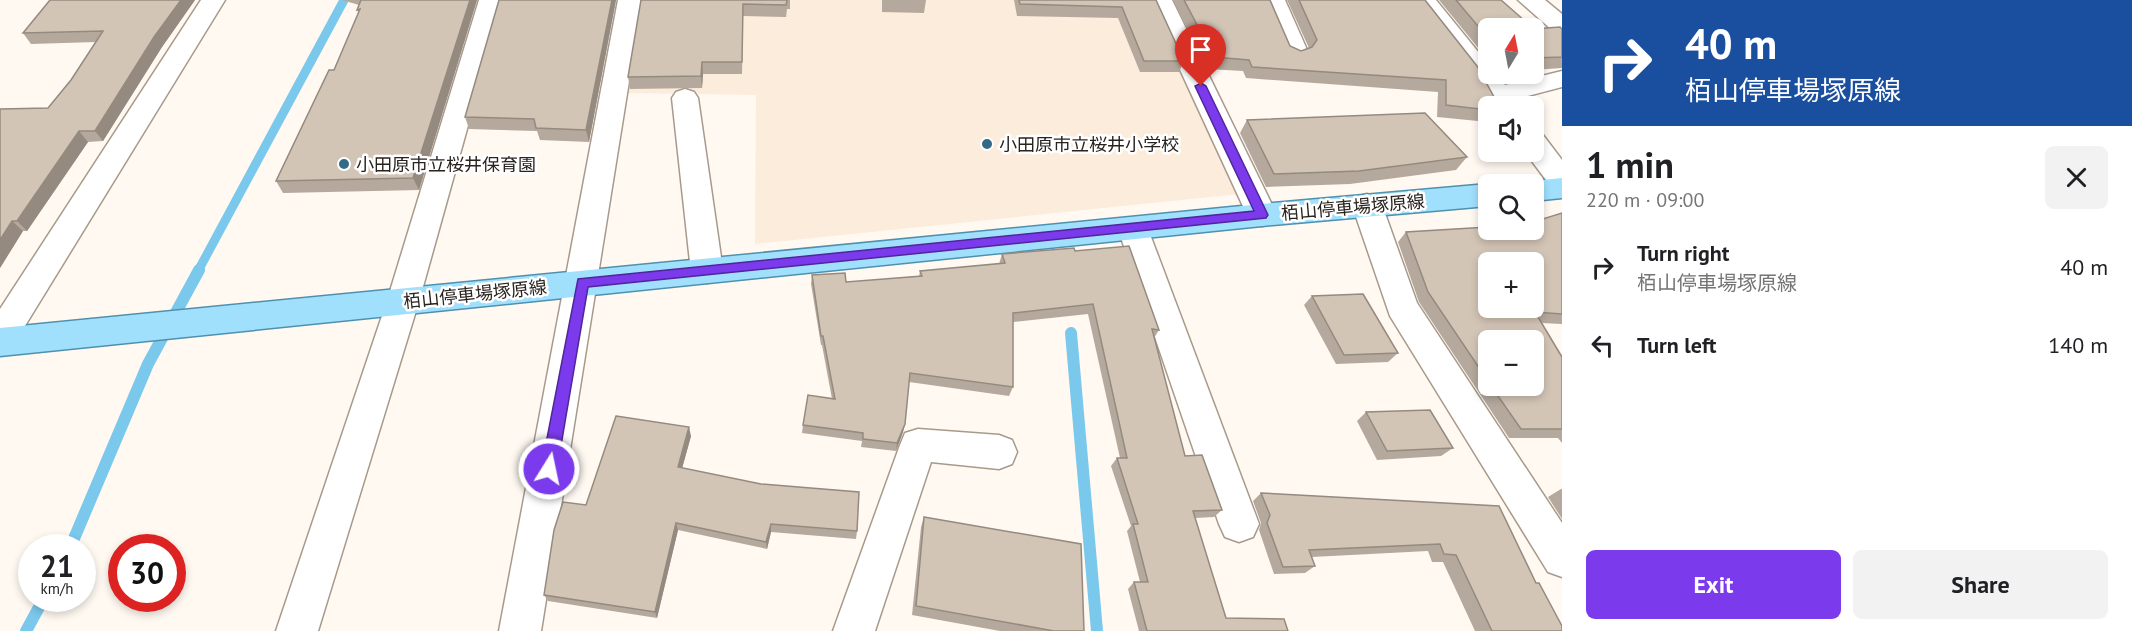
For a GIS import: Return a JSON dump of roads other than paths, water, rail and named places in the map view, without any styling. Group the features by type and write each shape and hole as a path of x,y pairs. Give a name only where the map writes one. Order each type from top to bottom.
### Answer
{"main road":[{"path":"1544,190 1562,188"},
{"name":"栢山停車場塚原線","path":"0,339 1478,196"}],"street":[{"path":"0,339 213,0"},
{"path":"297,631 402,301 491,0"},
{"path":"520,631 630,0"},
{"path":"1160,0 1262,215"},
{"path":"1273,0 1295,52"},
{"path":"1423,0 1499,96"},
{"path":"1530,0 1562,26"},
{"path":"1516,96 1562,79"},
{"path":"685,98 707,271"},
{"path":"1544,157 1562,181"},
{"path":"1367,205 1402,307 1562,558"},
{"path":"1133,229 1239,525"},
{"path":"854,631 918,445 999,452"}],"waterway":[{"path":"198,271 344,0"},
{"path":"76,534 148,364 199,270"},
{"path":"1071,333 1097,631"},
{"path":"26,631 36,612"}],"place":[{"name":"小田原市立桜井小学校","path":"987,144"},
{"name":"小田原市立桜井保育園","path":"344,164"}]}
